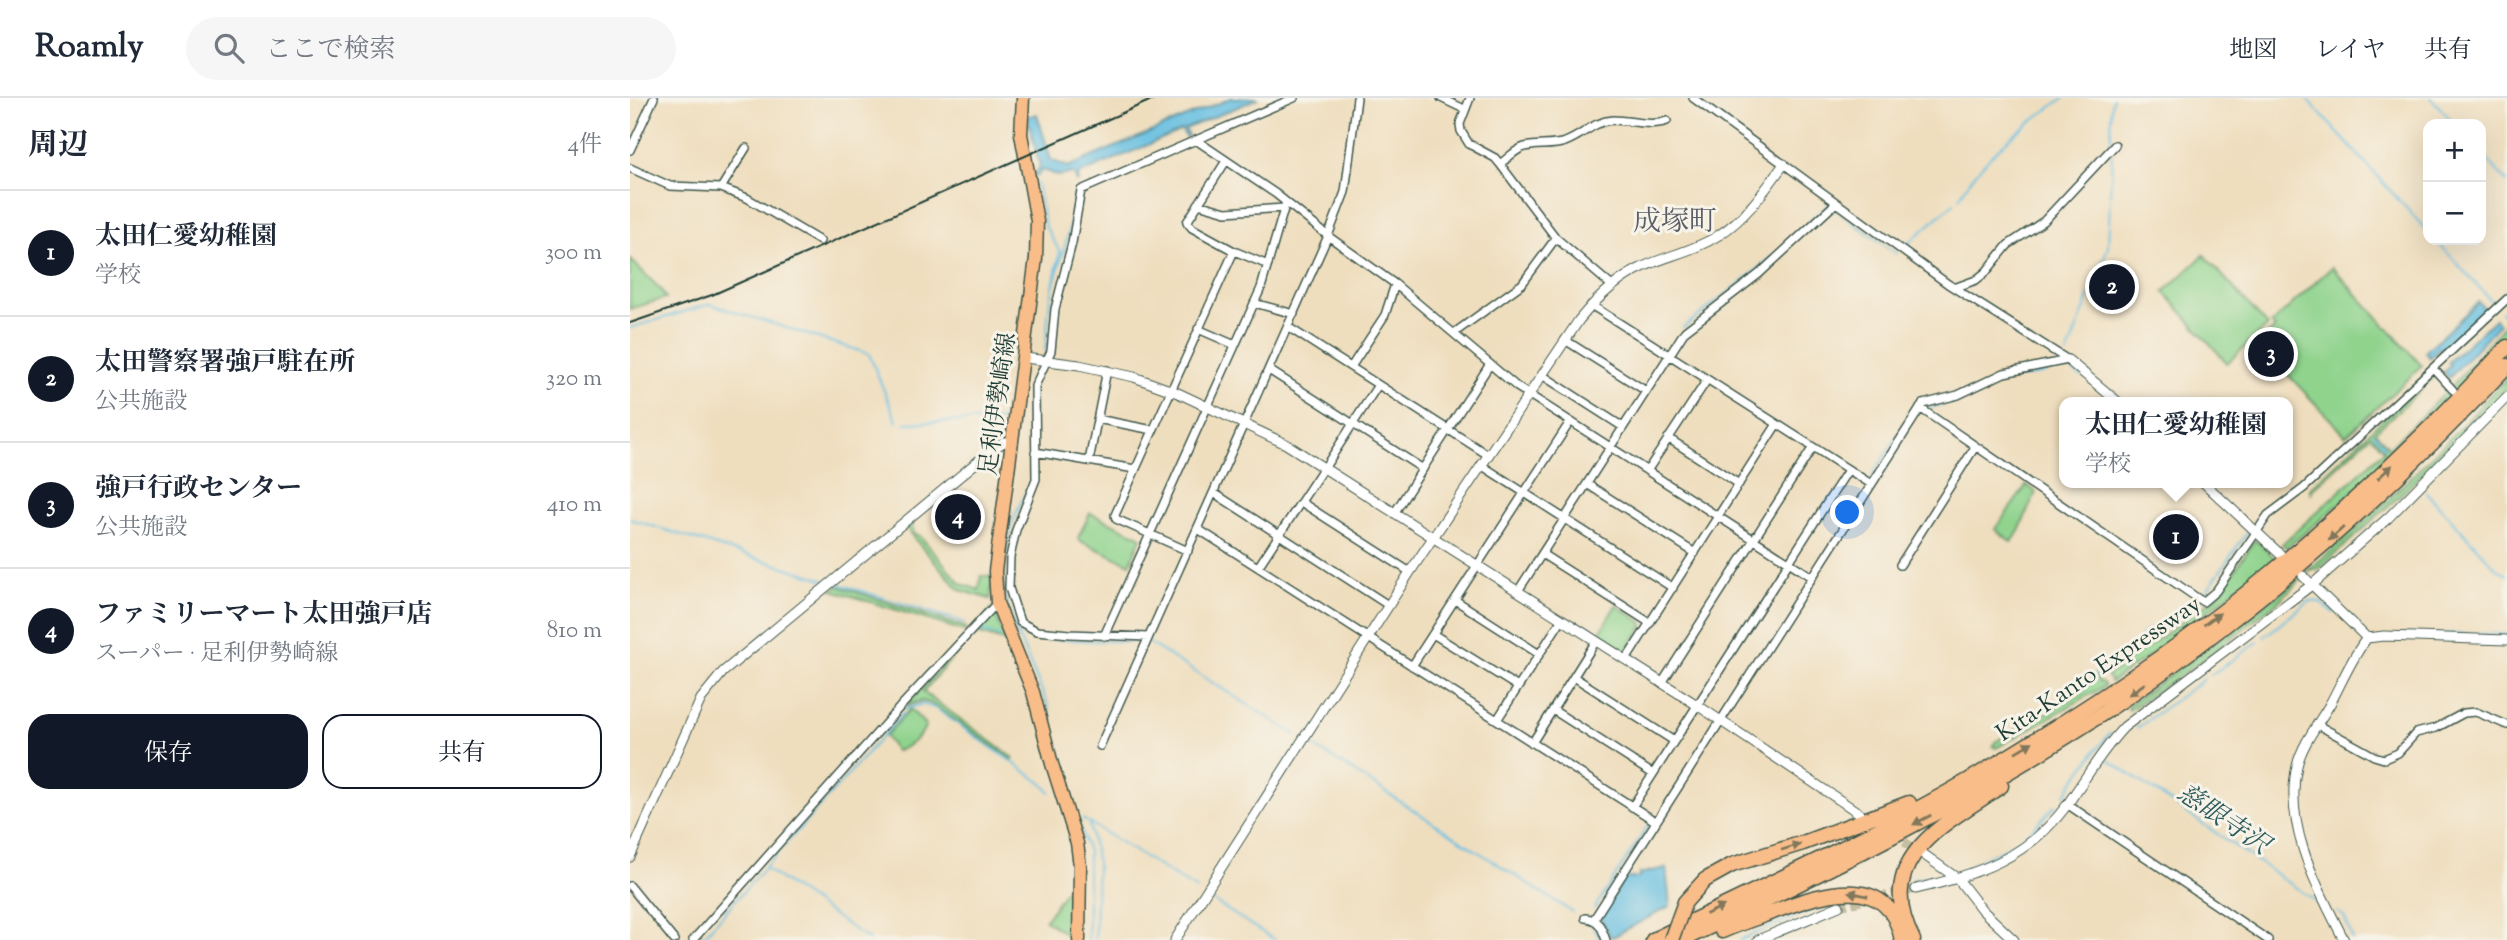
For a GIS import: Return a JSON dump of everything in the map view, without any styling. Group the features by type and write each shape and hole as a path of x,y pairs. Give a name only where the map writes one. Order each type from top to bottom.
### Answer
{"highway":[{"name":"Kita-Kanto Expressway","path":"1653,940 1907,814 2102,698 2268,575 2410,449 2507,347"},
{"name":"Kita-Kanto Expressway","path":"1682,940 1806,881 1948,806 2081,727 2181,658 2278,584 2371,502 2465,412 2507,366"},
{"path":"1913,940 1901,907 1902,884 1909,862 1922,844 1944,823 2047,754 2081,727"},
{"path":"1671,940 1685,902 1705,880 1732,865 1804,843 1886,813 1959,776 1996,763"},
{"path":"1700,940 1817,896 1852,891 1867,895 1886,908 1898,924 1902,940"}],"main road":[{"name":"足利伊勢崎線","path":"1023,98 1021,134 1037,229 1036,258 1013,443 1014,512 994,579 996,603 1033,692 1077,843 1080,866 1077,940"}],"street":[{"path":"630,150 654,98"},
{"path":"1148,637 1041,632 1020,622 1012,599 1009,574 1014,512 1036,479 1035,386 1048,361 1055,309 1072,243 1081,190 1294,98"},
{"path":"1100,746 1328,236 1345,192 1357,98"},
{"path":"1441,98 1464,109"},
{"path":"1470,98 1460,124 1464,138 1469,144 1495,158 1556,238 1612,286"},
{"path":"1697,99 1954,288 2068,360 2112,397"},
{"path":"1500,164 1524,147 1565,142 1601,122 1667,121"},
{"path":"1196,140 1395,284 1528,395 1812,577"},
{"path":"1954,288 1976,280 2008,246 2044,221 2115,145"},
{"path":"720,188 746,148"},
{"path":"1226,161 1187,220 1188,224 1234,251 1268,265"},
{"path":"1175,940 1388,604 1591,305 1612,286 1644,267 1687,251 1721,234 1751,208 1784,164"},
{"path":"630,168 670,186 720,188 747,198 820,240"},
{"path":"1518,591 1646,391 1691,326 1759,274 1836,202"},
{"path":"1198,204 1226,212 1285,205"},
{"path":"1104,636 1254,303 1285,205"},
{"path":"1454,333 1522,284 1556,238"},
{"path":"1188,551 1115,517 1234,251"},
{"path":"1351,367 1385,315 1395,284"},
{"path":"1920,408 2203,603 2216,591 2267,515 2304,488 2507,299"},
{"path":"1254,303 1294,314"},
{"path":"1591,305 1871,484"},
{"path":"1288,327 1488,455"},
{"path":"1198,329 1235,345"},
{"path":"1566,340 1646,391"},
{"path":"1025,358 1107,370 1171,390 1286,444 1697,705 1859,813"},
{"path":"1606,940 1599,924 1589,918 1655,821 1923,404 1958,395 2004,373 2068,360"},
{"path":"1395,512 1490,364"},
{"path":"2433,368 2453,390"},
{"path":"1088,461 1107,370"},
{"path":"1269,370 1423,469"},
{"path":"1542,375 1623,427"},
{"path":"1647,471 1707,380"},
{"path":"1258,568 1378,385"},
{"path":"1916,889 1958,879 1994,865 2023,848 2047,828 2102,753 2132,719 2313,584 2388,518 2507,397"},
{"path":"2476,414 2483,422"},
{"path":"1097,419 1153,430"},
{"path":"1412,666 1570,422"},
{"path":"1626,660 1777,425"},
{"path":"1668,438 1739,484"},
{"path":"630,857 702,699 711,685 995,447 1004,442 1013,443"},
{"path":"1662,683 1813,447"},
{"path":"1900,565 1975,447"},
{"path":"1035,452 1135,469"},
{"path":"1481,465 1673,588"},
{"path":"1632,807 1848,470"},
{"path":"1587,484 1695,553"},
{"path":"2209,488 2280,554"},
{"path":"1214,493 1388,604"},
{"path":"1301,502 1409,572"},
{"path":"1198,529 1655,821"},
{"path":"1542,554 1650,623"},
{"path":"2304,576 2368,638"},
{"path":"1455,600 1539,654"},
{"path":"693,940 996,603"},
{"path":"1497,720 1562,619"},
{"path":"1433,634 1518,687"},
{"path":"2368,638 2385,636 2507,640"},
{"path":"2344,940 2304,851 2295,808 2297,764 2368,638"},
{"path":"1532,743 1596,641"},
{"path":"1574,677 1674,741"},
{"path":"1553,710 1653,774"},
{"path":"2318,725 2384,759 2398,753 2416,733 2442,726 2464,713 2476,712 2507,724"},
{"path":"2067,804 2267,940"},
{"path":"1923,854 1958,879 1982,910 2014,940"},
{"path":"630,886 674,940"},
{"path":"1758,940 1839,906"}],"green space":[{"path":"2204,255 2268,326 2227,363 2164,292"},
{"path":"630,259 661,290 666,298 630,309"},
{"path":"2332,267 2422,366 2346,436 2258,343 2275,328 2271,324"},
{"path":"2507,322 2507,337 2405,443 2336,507 2286,548 2282,544 2385,450 2371,435 2312,490 2311,494 2310,488 2432,373 2436,375 2375,432 2389,448 2453,385"},
{"path":"2507,377 2507,387 2489,407 2474,416 2466,431 2320,568 2309,571 2278,602 2197,664 2129,710 2127,706 2253,614 2351,534 2457,431"},
{"path":"2027,485 2036,492 2012,542 1995,529"},
{"path":"1090,513 1140,536 1130,564 1080,541 1078,538"},
{"path":"912,524 913,534 920,536 961,584 979,590 981,576 991,576 990,599 960,590 906,528"},
{"path":"2255,540 2275,558 2158,650 2111,682 2107,676 2217,596"},
{"path":"838,586 967,628 964,631 832,590"},
{"path":"1616,605 1642,622 1643,627 1625,651 1599,634"},
{"path":"993,608 1006,642 974,632 923,692 1014,758 1013,760 930,703 921,701 906,706"},
{"path":"2095,674 2105,686 1996,748 1993,746 1995,742 2084,691"},
{"path":"910,709 926,725 914,741 896,751 885,736"},
{"path":"1072,881 1069,932 1066,934 1045,920"}],"water":[{"path":"1231,98 1259,98 1185,129 1188,136 1186,138 1182,130 1078,175 1077,182 1073,173 1059,176 1042,170 1037,177 1034,175 1040,166 1027,117 1037,114 1051,160 1068,167"},
{"path":"2478,302 2486,310 2430,358 2425,352"},
{"path":"2495,319 2499,324 2449,378 2444,372 2450,365 2448,362"},
{"path":"1666,868 1670,906 1613,937 1610,936 1600,917 1625,878 1639,878 1639,874"}],"waterway":[{"path":"1959,198 1980,168 2005,142 2064,98"},
{"path":"2111,141 2113,98"},
{"path":"2306,98 2423,227"},
{"path":"2431,98 2450,119"},
{"path":"2067,355 2108,247 2112,154"},
{"path":"2486,159 2507,182"},
{"path":"1037,183 1045,226 1060,252 1049,307 1045,352"},
{"path":"1053,287 1068,235 1075,196"},
{"path":"1904,247 1954,203"},
{"path":"1683,328 1756,271 1828,205"},
{"path":"1836,210 1897,254"},
{"path":"2441,245 2493,303 2507,290"},
{"path":"630,328 710,304 869,354 897,422"},
{"path":"2501,311 2507,319"},
{"path":"1928,408 1966,398 1998,382 2040,374 2064,366 2082,377"},
{"path":"1038,369 1029,389 1031,481 1012,523 1002,585 1012,622 1048,705 1057,754 1088,852 1088,940"},
{"path":"1872,476 1912,413"},
{"path":"905,423 1005,420"},
{"path":"2374,434 2385,446"},
{"path":"2427,493 2496,568 2507,575"},
{"path":"630,519 826,580"},
{"path":"2203,596 2247,529"},
{"path":"839,584 965,623"},
{"path":"2144,632 2165,623 2195,601"},
{"path":"2264,637 2309,601 2320,602 2334,613"},
{"path":"1015,627 1027,635"},
{"path":"977,629 1001,637"},
{"path":"2444,634 2507,634"},
{"path":"2098,671 2134,647 2142,635"},
{"path":"1024,636 1041,639 1143,642"},
{"path":"2211,675 2258,642"},
{"path":"1149,643 1296,735"},
{"path":"2084,691 2095,674"},
{"path":"2137,728 2204,679"},
{"path":"906,709 922,704 935,708 1042,783 1050,792"},
{"path":"700,940 903,713"},
{"path":"2093,754 2110,733"},
{"path":"1309,743 1572,912"},
{"name":"慈眼寺沢","path":"2065,794 2094,755"},
{"name":"慈眼寺沢","path":"2109,760 2320,904"},
{"name":"慈眼寺沢","path":"1970,866 2021,840 2056,805"},
{"path":"1083,819 1197,890"},
{"path":"1594,909 1650,823"},
{"path":"1089,824 1097,863 1095,940"},
{"path":"766,869 869,940"},
{"name":"慈眼寺沢","path":"1912,879 1927,877"},
{"path":"630,879 667,925"},
{"path":"1210,899 1275,940"},
{"name":"慈眼寺沢","path":"1740,940 1835,900"},
{"name":"慈眼寺沢","path":"2337,912 2344,916 2353,940"},
{"name":"慈眼寺沢","path":"1593,927 1601,940"}],"tunnel":[{"path":"1893,834 1919,852"},
{"path":"1839,906 1916,889"}],"railway":[{"path":"630,323 712,295 1156,98"}],"place":[{"name":"太田警察署強戸駐在所","path":"2112,287"},
{"name":"強戸行政センター","path":"2271,354"},
{"name":"ファミリーマート太田強戸店","path":"958,517"},
{"name":"太田仁愛幼稚園","path":"2176,537"}],"district":[{"name":"成塚町","path":"1675,220"}]}
